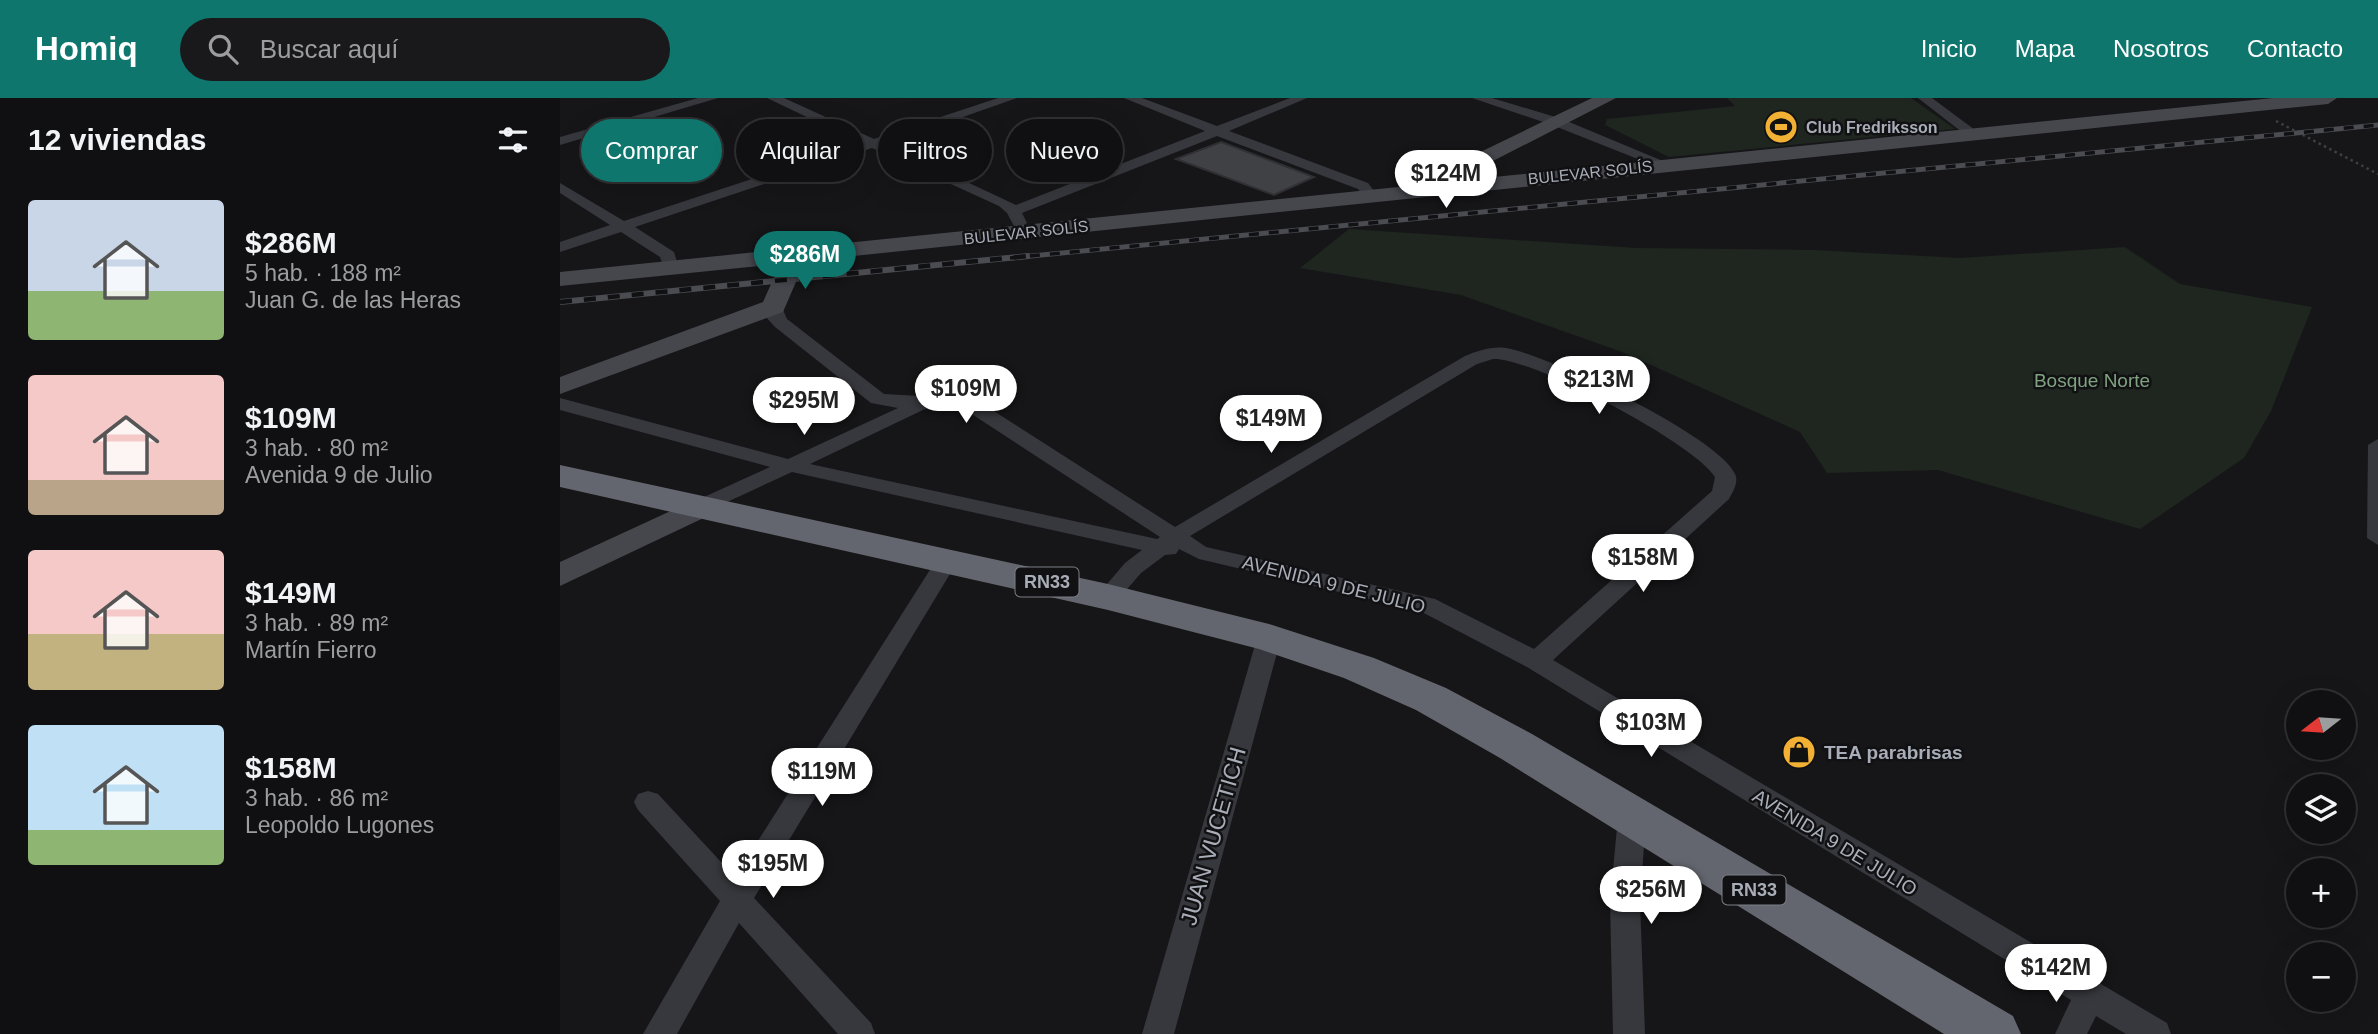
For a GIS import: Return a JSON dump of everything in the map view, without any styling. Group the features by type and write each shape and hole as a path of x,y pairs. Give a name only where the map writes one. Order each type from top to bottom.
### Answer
{"highway":[{"name":"RN33","path":"560,476 948,559 1108,597 1269,638 1359,668 1432,699 1993,1034"}],"street":[{"path":"560,141 712,98"},
{"path":"773,98 1004,203 1014,211 1023,232"},
{"path":"560,247 1011,98"},
{"path":"1130,98 1363,186 1371,196"},
{"path":"1014,211 1301,98"},
{"path":"1478,98 1557,122 1662,164"},
{"path":"1434,190 1448,175 1607,98"},
{"path":"1924,98 1972,133"},
{"name":"BULEVAR SOLÍS","path":"560,279 2295,99 2328,98"},
{"path":"560,187 668,255 671,268"},
{"path":"560,386 774,307 795,256"},
{"name":"AVENIDA 9 DE JULIO","path":"774,307 774,316 781,323 878,399 968,403 1177,535 1199,552 1427,605 1536,661 2155,1034"},
{"path":"1108,597 1133,568 1177,535 1471,360 1493,354 1529,360 1648,419 1714,460 1725,473 1726,484 1721,494 1536,661"},
{"path":"560,575 923,403"},
{"path":"560,404 791,466 1159,548 1199,552"},
{"path":"2378,445 2378,538"},
{"path":"659,1034 737,899 948,559"},
{"name":"JUAN VUCETICH","path":"1157,1034 1269,638"},
{"path":"648,802 859,1034"},
{"path":"1629,1034 1625,902 1632,817"},
{"path":"2071,1034 2089,996"}],"path":[{"path":"2247,106 2378,174"}],"green space":[{"name":"Club Fredriksson","path":"1727,98 1911,98 1955,129 1669,157 1605,125 1607,119 1735,106"},
{"name":"Bosque Norte","path":"1349,229 1636,248 1814,250 1960,258 2125,247 2180,284 2312,307 2271,411 2244,458 2140,529 1938,470 1827,473 1800,432 1622,352 1461,295 1300,268"}],"building":[{"path":"1221,142 1314,177 1274,195 1176,159"}],"railway":[{"path":"1010,258 2378,125"},
{"path":"560,302 1028,256"}],"place":[{"name":"Club Fredriksson","path":"1781,127"},
{"name":"TEA parabrisas","path":"1799,752"}]}
